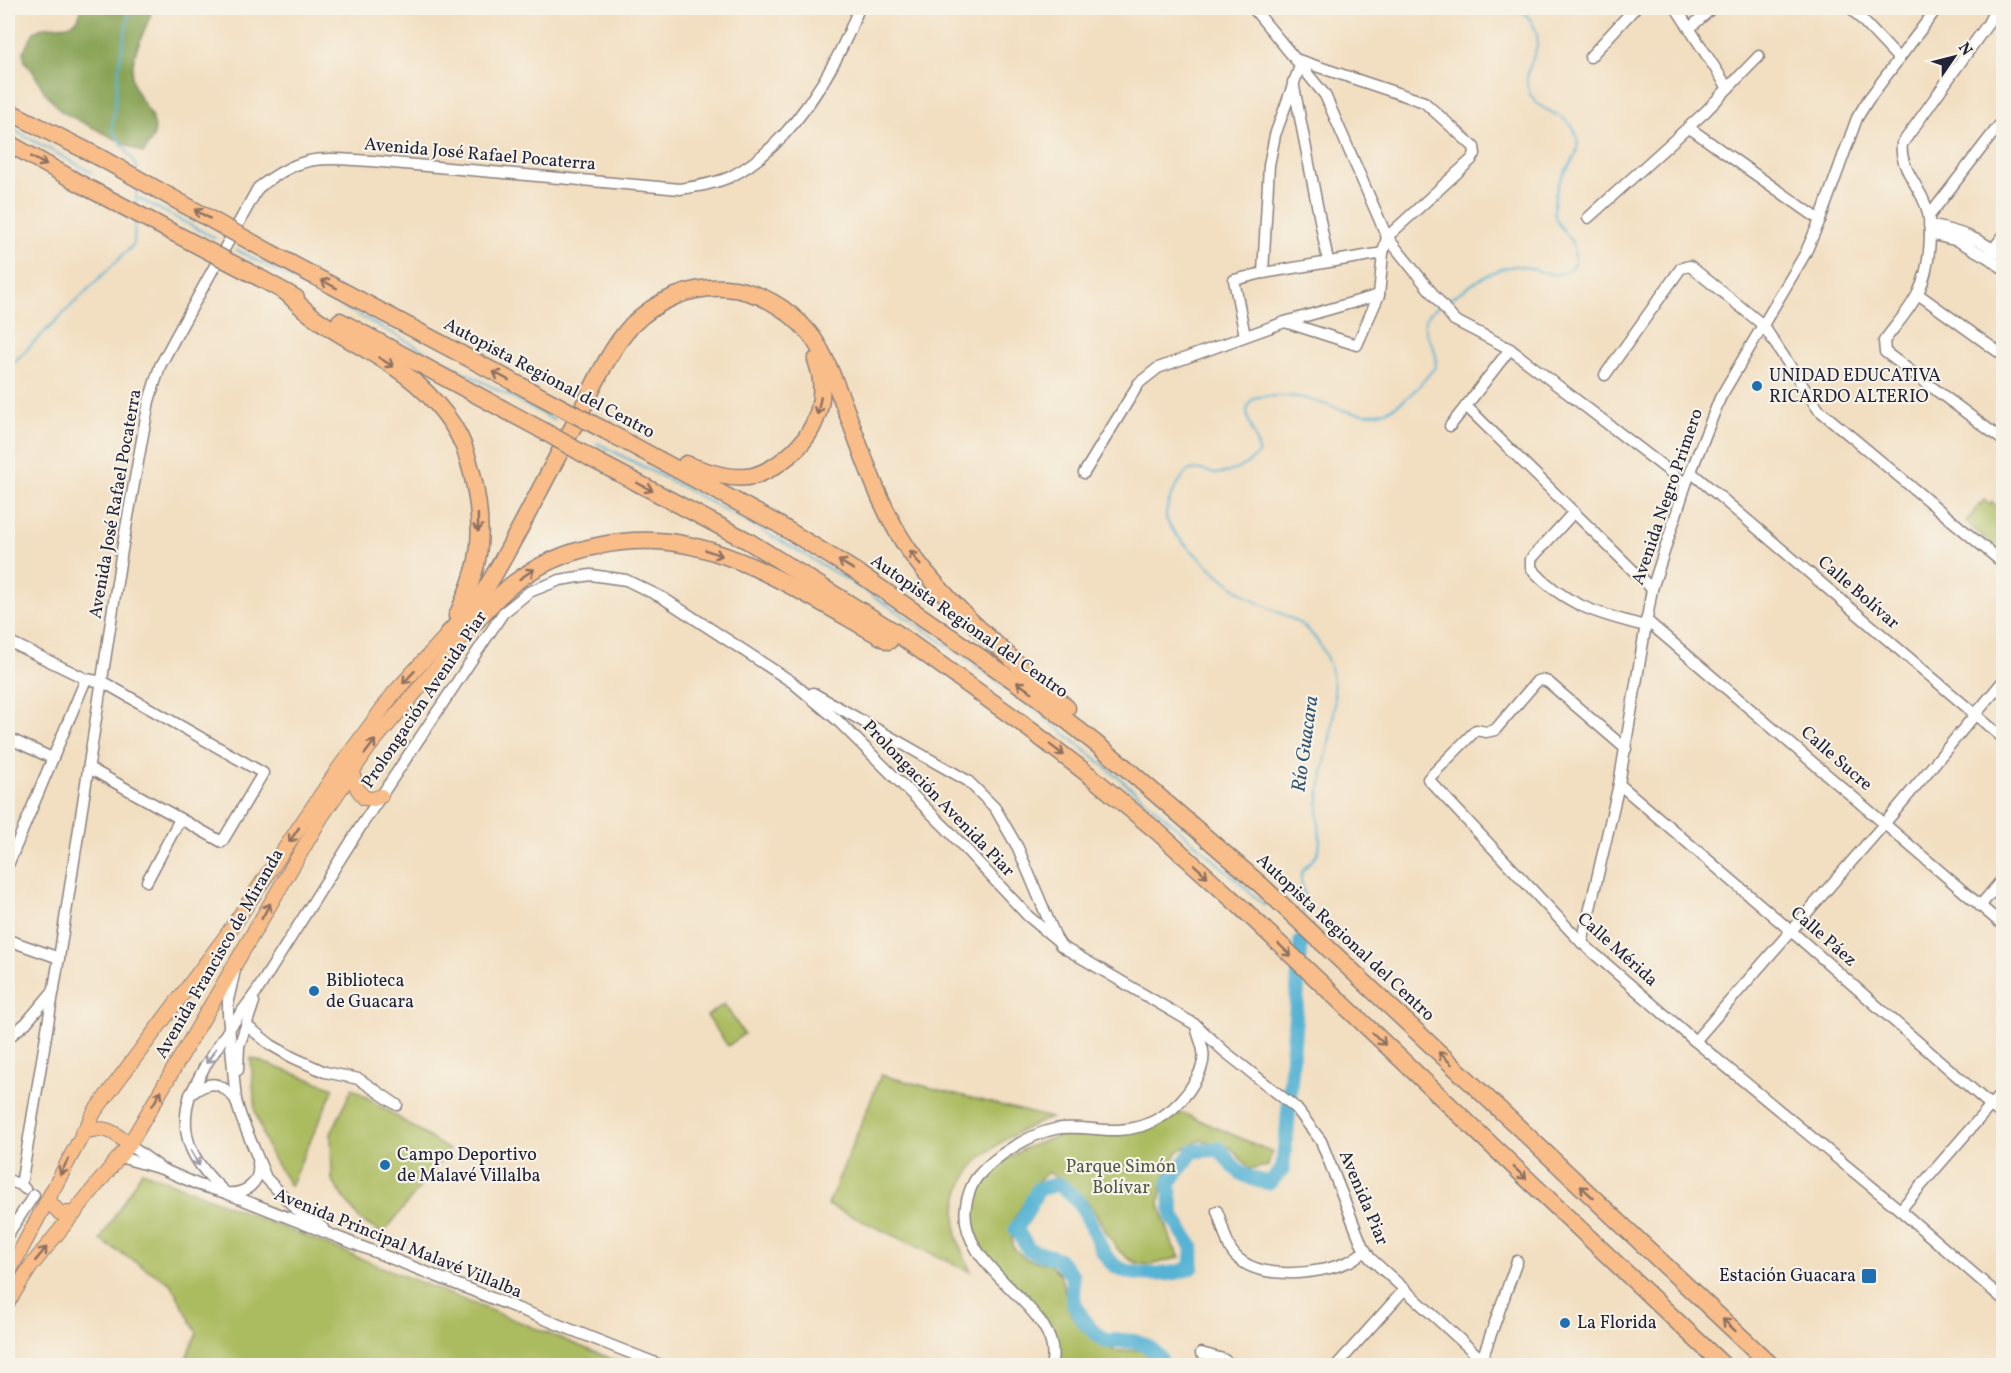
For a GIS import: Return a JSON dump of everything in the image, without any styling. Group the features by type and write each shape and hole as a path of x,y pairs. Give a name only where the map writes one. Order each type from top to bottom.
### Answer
{"highway":[{"path":"8,99 73,135 94,155"},
{"name":"Autopista Regional del Centro","path":"8,111 94,155 776,523 860,574 1036,696 1119,762 1262,886 1772,1365"},
{"path":"8,143 748,541 895,632 1093,777 1159,833 1243,909 1724,1365"},
{"path":"448,634 479,599 603,369 632,325 669,298 695,290 713,288 749,292 784,309 810,334 834,380 894,527 912,556 962,611 1101,739 1176,800 1199,830"},
{"path":"286,293 312,316 397,368 421,389 448,419 464,446 477,497 479,527 477,559 467,594 448,634"},
{"path":"470,628 505,572 621,356 634,338 665,310 684,301 720,294 740,296 760,303 793,324 806,338 819,366 822,382 821,399 818,416 812,430 802,444 784,459 754,476 731,477 700,470 607,431"},
{"path":"470,628 512,584 536,568 572,552 612,543 655,541 696,546 748,565 797,590 909,651 1020,722"}],"main road":[{"name":"Avenida Francisco de Miranda","path":"8,1302 30,1266 129,1145 322,816 352,772 375,740 470,628"},
{"name":"Avenida Francisco de Miranda","path":"8,1274 95,1111 226,936 346,759 394,693 448,634"},
{"path":"352,772 357,788 364,798 374,799 381,796"},
{"path":"82,1133 97,1129 106,1130 117,1135 129,1145"},
{"path":"49,1199 60,1213 75,1213"}],"street":[{"name":"Avenida José Rafael Pocaterra","path":"21,1185 103,682 122,550 149,401 160,366 258,188 278,173 301,162 324,158 680,189 706,185 730,176 759,158 780,141 838,57 859,8"},
{"path":"1253,8 1325,95 1388,237 1454,320 1510,349 1686,484"},
{"path":"1590,57 1635,8"},
{"path":"1677,8 1728,88"},
{"path":"1691,27 1712,8"},
{"path":"1851,8 1899,59"},
{"name":"Avenida Negro Primero","path":"1582,943 1626,749 1652,589 1686,484 1720,398 1804,254 1820,220 1857,118 1937,8"},
{"path":"1996,8 1987,26 1902,144 1901,156 1927,205 1930,225 1926,273 1918,294 1884,341 1885,352 2004,441"},
{"path":"1588,218 1688,127 1759,56"},
{"path":"1263,273 1269,165 1275,135 1298,62"},
{"path":"1285,322 1357,345 1379,296 1383,253 1388,237 1475,154 1474,147 1424,102 1298,62"},
{"path":"1293,82 1328,261"},
{"path":"1930,225 2004,119"},
{"path":"1688,127 1820,220"},
{"path":"1930,225 1958,241 1998,258 2004,235"},
{"path":"1245,336 1234,280 1328,261 1383,253"},
{"path":"1605,375 1682,268 1690,266 1728,294 1763,325 1818,409 2004,564"},
{"path":"1918,294 2004,356"},
{"path":"1084,473 1139,383 1158,368 1285,322 1379,296"},
{"path":"1450,426 1510,349"},
{"path":"1466,406 1652,589"},
{"name":"Calle Bolívar","path":"1692,472 2004,739"},
{"path":"1574,512 1531,559 1531,568 1562,596 1577,605 1601,615 1645,623"},
{"name":"Prolongación Avenida Piar","path":"257,991 381,796 503,613 529,592 560,580 591,575 626,580 663,598 792,682 968,781 995,808 1018,848 1061,946 1196,1025 1224,1051 1270,1087"},
{"name":"Calle Sucre","path":"1645,623 1885,823 2004,926"},
{"path":"8,641 86,679 103,682 263,773 222,842 89,768"},
{"path":"8,865 86,679"},
{"name":"Calle Mérida","path":"1626,749 1548,682 1542,680 1537,681 1495,730 1486,732 1476,730 1428,779 1582,943 1695,1041 1900,1210 2004,1300"},
{"path":"1695,1041 1885,823 2004,680"},
{"name":"Prolongación Avenida Piar","path":"792,682 836,719 947,829 1028,916 1058,941"},
{"path":"8,738 52,759"},
{"name":"Calle Páez","path":"1619,784 2004,1117"},
{"path":"147,881 180,819"},
{"path":"8,835 19,840"},
{"path":"1980,906 2004,877"},
{"path":"8,940 59,958"},
{"path":"245,947 230,990 228,1014 236,1101 240,1117 266,1178 297,1210 340,1240"},
{"path":"8,1038 26,1023 54,990"},
{"path":"236,1101 239,1046 257,991"},
{"path":"203,1180 191,1151 186,1120 190,1095 205,1066 257,991"},
{"path":"246,1025 292,1057 325,1072 359,1078 397,1106"},
{"path":"1052,1365 1053,1350 1050,1336 1031,1308 980,1256 967,1232 965,1209 970,1189 978,1176 1011,1148 1034,1135 1056,1128 1118,1130 1135,1128 1162,1117 1187,1096 1200,1071 1203,1052 1196,1025"},
{"path":"1203,1052 1211,1049 1224,1051"},
{"path":"190,1095 208,1084 218,1084 227,1090 236,1101"},
{"name":"Avenida Piar","path":"1270,1087 1296,1108 1321,1141 1366,1251 1380,1269 1485,1362"},
{"path":"1900,1210 2004,1090"},
{"path":"129,1145 162,1169"},
{"path":"226,1193 241,1193 256,1182 259,1172 256,1153"},
{"path":"120,1157 203,1180"},
{"path":"8,1180 21,1185 34,1195 49,1199"},
{"name":"Avenida Principal Malavé Villalba","path":"203,1180 226,1193 340,1240 663,1365"},
{"path":"8,1234 34,1195"},
{"path":"1217,1210 1232,1251 1246,1263 1263,1272 1281,1274 1318,1269 1348,1262 1366,1251"},
{"path":"1485,1362 1517,1261"},
{"path":"1336,1365 1404,1290"},
{"path":"1201,1353 1223,1359 1233,1365"}],"green space":[{"path":"82,8 153,8 136,51 132,69 134,86 154,122 155,130 152,139 143,153 62,112 44,91 25,62 23,52 34,32 44,27 69,25 78,19"},
{"path":"1984,500 1990,505 1992,502 2003,511 2003,554 1966,522"},
{"path":"724,1004 744,1034 728,1046 707,1016"},
{"path":"251,1058 334,1088 290,1186 269,1152 255,1111"},
{"name":"Parque Simón Bolívar","path":"881,1075 1051,1118 1026,1128 1001,1142 979,1160 963,1182 957,1204 956,1228 971,1272 828,1205"},
{"name":"Campo Deportivo de Malavé Villalba","path":"352,1088 449,1150 383,1234 360,1220 332,1181 331,1134"},
{"name":"Parque Simón Bolívar","path":"1183,1113 1272,1152 1268,1166 1250,1169 1231,1148 1201,1140 1178,1151 1163,1180 1159,1202 1173,1246 1180,1257 1153,1264 1132,1261 1115,1246 1083,1197 1048,1172 1036,1183 1011,1224 1013,1248 1026,1259 1049,1264 1060,1274 1071,1315 1082,1330 1115,1351 1144,1350 1154,1365 1061,1365 1054,1338 1043,1320 994,1264 975,1234 971,1213 980,1177 1023,1149 1057,1136 1081,1132 1121,1134"},
{"path":"142,1171 627,1365 183,1365 197,1333 171,1284 100,1240"}],"waterway":[{"path":"130,8 120,59 112,130 137,166 137,170"},
{"name":"Río Guacara","path":"1444,303 1478,280 1506,267 1523,267 1555,274 1569,270 1575,262 1573,244 1558,223 1554,210 1558,186 1577,150 1577,137 1569,123 1542,107 1531,96 1527,84 1537,45 1537,34 1532,22 1520,8"},
{"path":"8,127 93,173"},
{"path":"136,184 136,206"},
{"path":"136,197 215,238"},
{"path":"8,368 134,244 135,220"},
{"path":"237,250 554,420"},
{"name":"Río Guacara","path":"1303,915 1304,896 1301,875 1318,853 1320,844 1318,819 1320,788 1334,705 1334,685 1329,665 1320,645 1305,627 1260,604 1216,573 1178,536 1166,517 1166,511 1173,493 1186,472 1197,469 1215,473 1233,471 1258,454 1247,408 1250,402 1257,397 1297,397 1347,411 1370,414 1392,408 1404,400 1435,367 1436,358 1427,335 1425,321 1429,314 1439,306"},
{"path":"597,443 789,546 864,590 949,647 997,681 1089,753 1265,906"},
{"name":"Río Guacara","path":"1301,942 1302,933"},
{"name":"Río Guacara","path":"1164,1366 1159,1357 1147,1346 1132,1341 1105,1341 1086,1324 1073,1302 1072,1275 1058,1259 1029,1250 1016,1229 1038,1189 1059,1184 1079,1203 1110,1262 1120,1269 1134,1273 1163,1274 1192,1267 1192,1247 1173,1217 1169,1183 1193,1151 1220,1149 1240,1172 1252,1179 1269,1183 1282,1170 1301,942"}],"place":[{"name":"UNIDAD EDUCATIVA RICARDO ALTERIO","path":"1757,386"},
{"name":"Biblioteca de Guacara","path":"314,991"},
{"name":"Campo Deportivo de Malavé Villalba","path":"385,1165"},
{"name":"Estación Guacara","path":"1869,1276"},
{"name":"La Florida","path":"1565,1323"}]}
